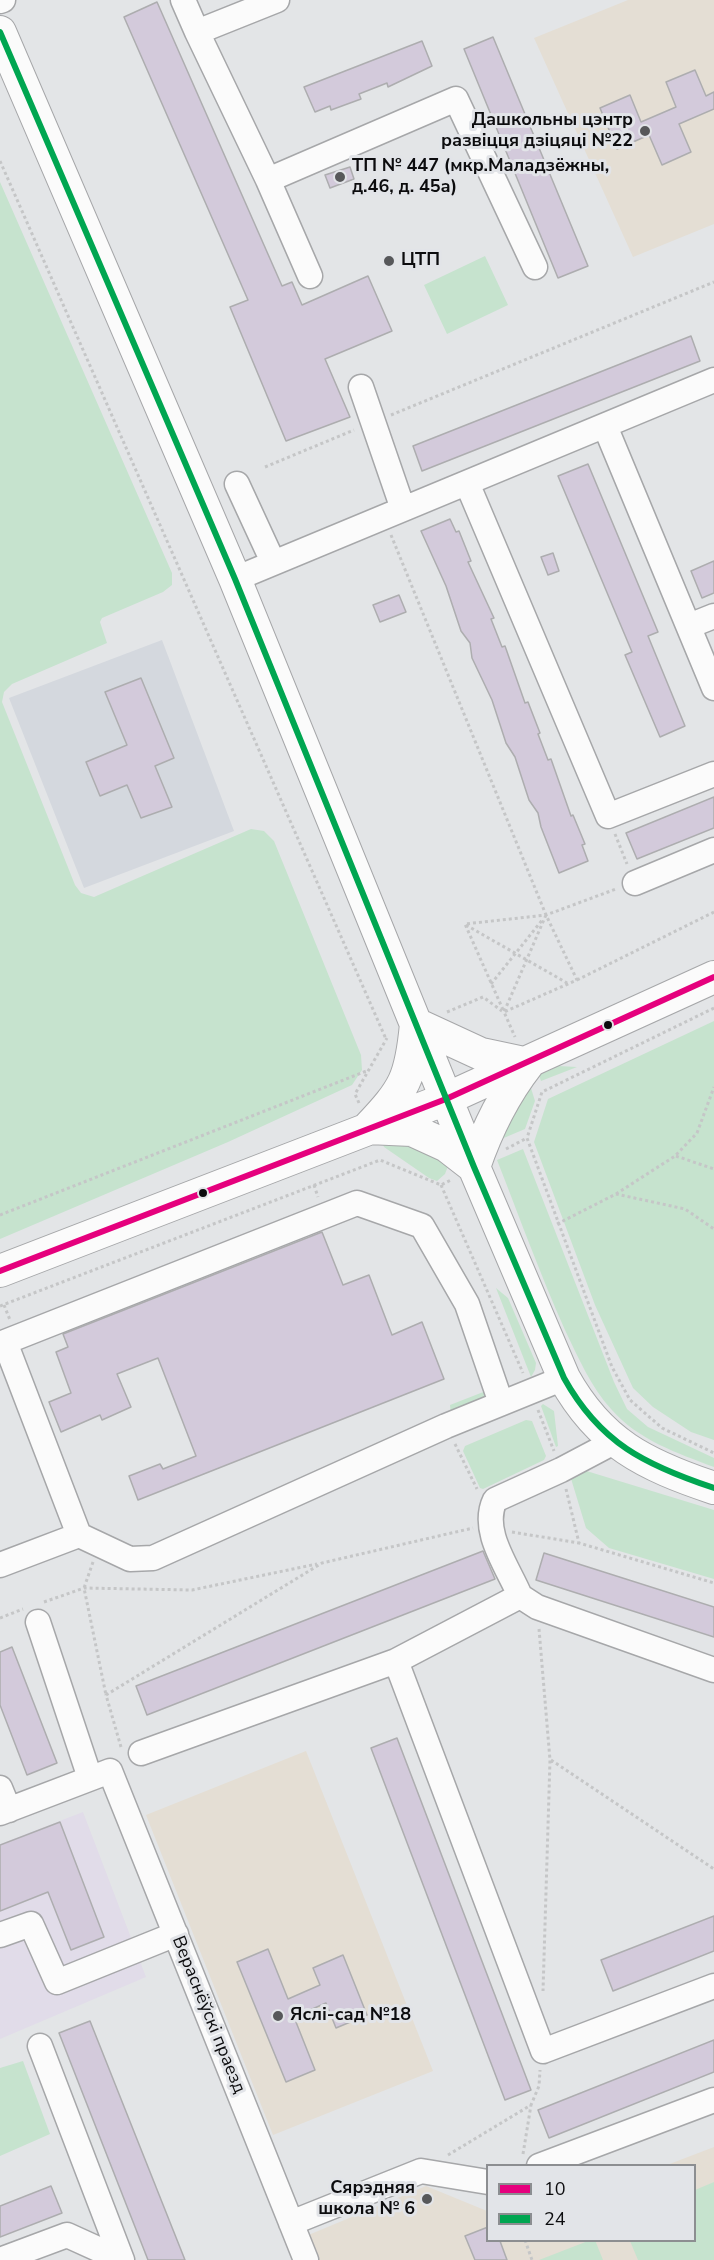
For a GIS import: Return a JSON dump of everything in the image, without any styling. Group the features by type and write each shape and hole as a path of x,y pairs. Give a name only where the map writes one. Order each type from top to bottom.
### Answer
{"main road":[{"path":"0,32 235,579 446,1099 467,1171 564,1378 577,1402 614,1442 646,1461 714,1488"},
{"path":"364,1117 446,1099 522,1052 714,977"},
{"path":"416,1025 481,1054 522,1052"},
{"path":"0,1271 364,1117 396,1098 412,1063 416,1025"},
{"path":"467,1171 506,1092 522,1052"},
{"path":"364,1117 412,1130 447,1146 467,1171"}],"street":[{"path":"183,0 268,180 310,276"},
{"path":"197,32 277,0"},
{"path":"268,180 456,99 535,267"},
{"path":"235,579 714,380"},
{"path":"361,387 373,423 393,513"},
{"path":"605,426 714,688"},
{"path":"467,483 608,816 714,774"},
{"path":"237,484 273,562"},
{"path":"689,626 714,616"},
{"path":"635,882 714,850"},
{"path":"89,1540 5,1342 357,1203 422,1226 467,1304 501,1403"},
{"path":"0,1565 89,1540 130,1559 153,1558 446,1426 564,1378"},
{"path":"614,1442 561,1470 495,1500 489,1520 529,1601 714,1670"},
{"path":"141,1753 396,1660 529,1601"},
{"name":"Вераснёўскі праезд","path":"37,1610 100,1775 176,1934 306,2260"},
{"path":"396,1660 543,2051 714,1986"},
{"path":"3,1804 100,1775"},
{"path":"0,1935 31,1924 57,1982 176,1934"},
{"path":"40,2046 122,2260"},
{"path":"531,2161 714,2100"},
{"path":"291,2223 421,2171 486,2182"},
{"path":"0,2260 67,2235 122,2260"}],"path":[{"path":"0,161 386,1039"},
{"path":"265,467 714,282"},
{"path":"393,513 546,915 577,980"},
{"path":"465,924 546,915 635,882 608,816"},
{"path":"504,1012 577,980 714,912"},
{"path":"491,984 546,915"},
{"path":"504,1012 546,915"},
{"path":"465,924 568,983"},
{"path":"465,924 522,1052"},
{"path":"364,1117 356,1094 386,1039 483,997 504,1012"},
{"path":"714,1008 542,1092 527,1138 612,1366 630,1400 662,1428 714,1453"},
{"path":"0,1215 369,1070"},
{"path":"558,1224 616,1194 675,1156 698,1133 714,1087"},
{"path":"502,1151 527,1138"},
{"path":"675,1156 714,1169"},
{"path":"0,1306 380,1160 441,1185 531,1391 561,1470 579,1543"},
{"path":"441,1185 467,1171"},
{"path":"616,1194 685,1209 714,1229"},
{"path":"446,1426 489,1520"},
{"path":"0,1618 37,1610 84,1588 192,1590 322,1563 489,1520 579,1543 714,1583"},
{"path":"89,1540 84,1588 106,1695 125,1761 141,1753"},
{"path":"106,1695 322,1563"},
{"path":"529,1601 550,1760 543,1997"},
{"path":"550,1760 714,1869"},
{"path":"531,2161 531,2105 539,2086 541,2044"},
{"path":"421,2171 531,2105"},
{"path":"525,2242 532,2260"}],"shaded area":[{"name":"Дашкольны цэнтр развіцця дзіцяці №22","path":"628,0 714,0 714,224 633,257 534,38"},
{"path":"162,640 234,831 84,888 9,698"},
{"path":"306,1751 433,2071 273,2135 146,1815"},
{"path":"83,1812 146,1977 0,2039 0,1844"},
{"name":"Сярэдняя школа № 6","path":"714,2147 714,2260 315,2260 306,2236 426,2186 486,2211 486,2242 696,2242 696,2164 670,2164"}],"green space":[{"path":"0,182 172,573 172,585 163,592 102,618 100,622 107,643 12,684 4,692 2,702 75,885 81,893 94,897 251,829 264,831 274,841 361,1055 362,1070 352,1085 228,1142 0,1239"},
{"path":"485,256 508,305 447,334 424,285"},
{"path":"714,1021 714,1440 691,1432 653,1407 633,1388 595,1305 534,1142 548,1099"},
{"path":"558,1066 577,1067 541,1081 539,1075"},
{"path":"530,1085 535,1101 525,1129 499,1140"},
{"path":"380,1138 438,1154 448,1166 445,1174 437,1181 429,1178 384,1147"},
{"path":"523,1149 614,1382 627,1409 648,1427 714,1458 714,1467 659,1444 633,1429 611,1409 591,1381 556,1309 497,1160"},
{"path":"496,1288 508,1298 536,1363 531,1377"},
{"path":"491,1389 490,1398 451,1414 450,1405"},
{"path":"543,1404 554,1411 558,1446 556,1447 541,1406"},
{"path":"526,1420 532,1421 546,1456 544,1460 483,1489 480,1488 463,1451 465,1446"},
{"path":"580,1469 714,1510 714,1579 609,1548 586,1528 569,1472"},
{"path":"23,2061 50,2134 0,2156 0,2068"},
{"path":"714,2182 714,2260 638,2260 630,2242 696,2242 696,2190"},
{"path":"585,2242 596,2242 603,2260 539,2260"}],"building":[{"path":"157,2 282,286 292,282 302,305 368,276 392,331 325,359 350,417 286,441 230,307 248,300 124,17"},
{"path":"493,37 588,266 558,278 464,49"},
{"path":"422,41 432,66 388,87 387,83 359,94 361,99 331,110 330,106 315,112 304,87"},
{"path":"695,70 706,96 714,92 714,109 679,124 691,152 662,165 649,135 617,149 600,108 630,95 641,122 676,107 666,82"},
{"name":"ТП № 447 (мкр.Маладзёжны, д.46, д. 45а)","path":"350,167 354,179 330,188 325,175"},
{"path":"691,336 700,361 422,471 413,446"},
{"path":"588,464 658,632 648,636 685,726 660,737 625,655 632,652 558,476"},
{"path":"450,519 456,532 459,531 471,561 468,562 494,618 491,619 502,647 505,646 525,703 528,702 540,733 538,734 548,760 551,759 571,816 573,815 585,844 582,845 588,861 559,873 538,813 529,800 515,757 506,743 492,700 472,658 470,643 461,631 446,586 421,531"},
{"path":"553,553 559,571 548,575 541,557"},
{"path":"714,561 714,593 702,598 691,571"},
{"path":"399,595 406,612 380,622 373,605"},
{"path":"141,678 174,758 155,766 172,807 141,818 127,785 100,796 86,762 127,745 105,692"},
{"path":"714,797 714,828 637,859 626,833"},
{"path":"322,1232 343,1285 369,1275 392,1335 422,1322 444,1379 138,1500 129,1476 160,1464 163,1469 196,1456 158,1358 117,1374 131,1407 102,1420 100,1415 61,1432 49,1402 71,1393 56,1352 68,1347 63,1334"},
{"path":"483,1551 495,1579 147,1715 136,1686"},
{"path":"544,1553 714,1607 714,1637 536,1580"},
{"path":"12,1647 57,1763 27,1775 0,1705 0,1652"},
{"path":"397,1738 531,2090 505,2100 371,1748"},
{"path":"60,1822 104,1937 71,1950 48,1892 0,1911 0,1845"},
{"path":"714,1916 714,1951 613,1991 601,1960"},
{"name":"Яслі-сад №18","path":"268,1949 288,1999 320,1985 313,1968 343,1955 367,2015 336,2028 326,2003 294,2017 315,2070 286,2082 237,1962"},
{"path":"90,2021 185,2260 148,2260 59,2033"},
{"path":"714,2040 714,2072 549,2138 538,2110"},
{"path":"51,2186 62,2213 0,2237 0,2206"},
{"path":"486,2228 486,2242 500,2242 507,2260 475,2260 465,2236"}],"transit line":[{"name":"24","path":"0,32 235,579 474,1167 564,1378 593,1419 627,1449 667,1470 714,1488"},
{"name":"10","path":"0,1271 446,1099 714,977"}],"place":[{"name":"Дашкольны цэнтр развіцця дзіцяці №22","path":"645,131"},
{"name":"ТП № 447 (мкр.Маладзёжны, д.46, д. 45а)","path":"340,177"},
{"name":"ЦТП","path":"389,261"},
{"name":"Яслі-сад №18","path":"278,2016"},
{"name":"Сярэдняя школа № 6","path":"427,2199"}]}
